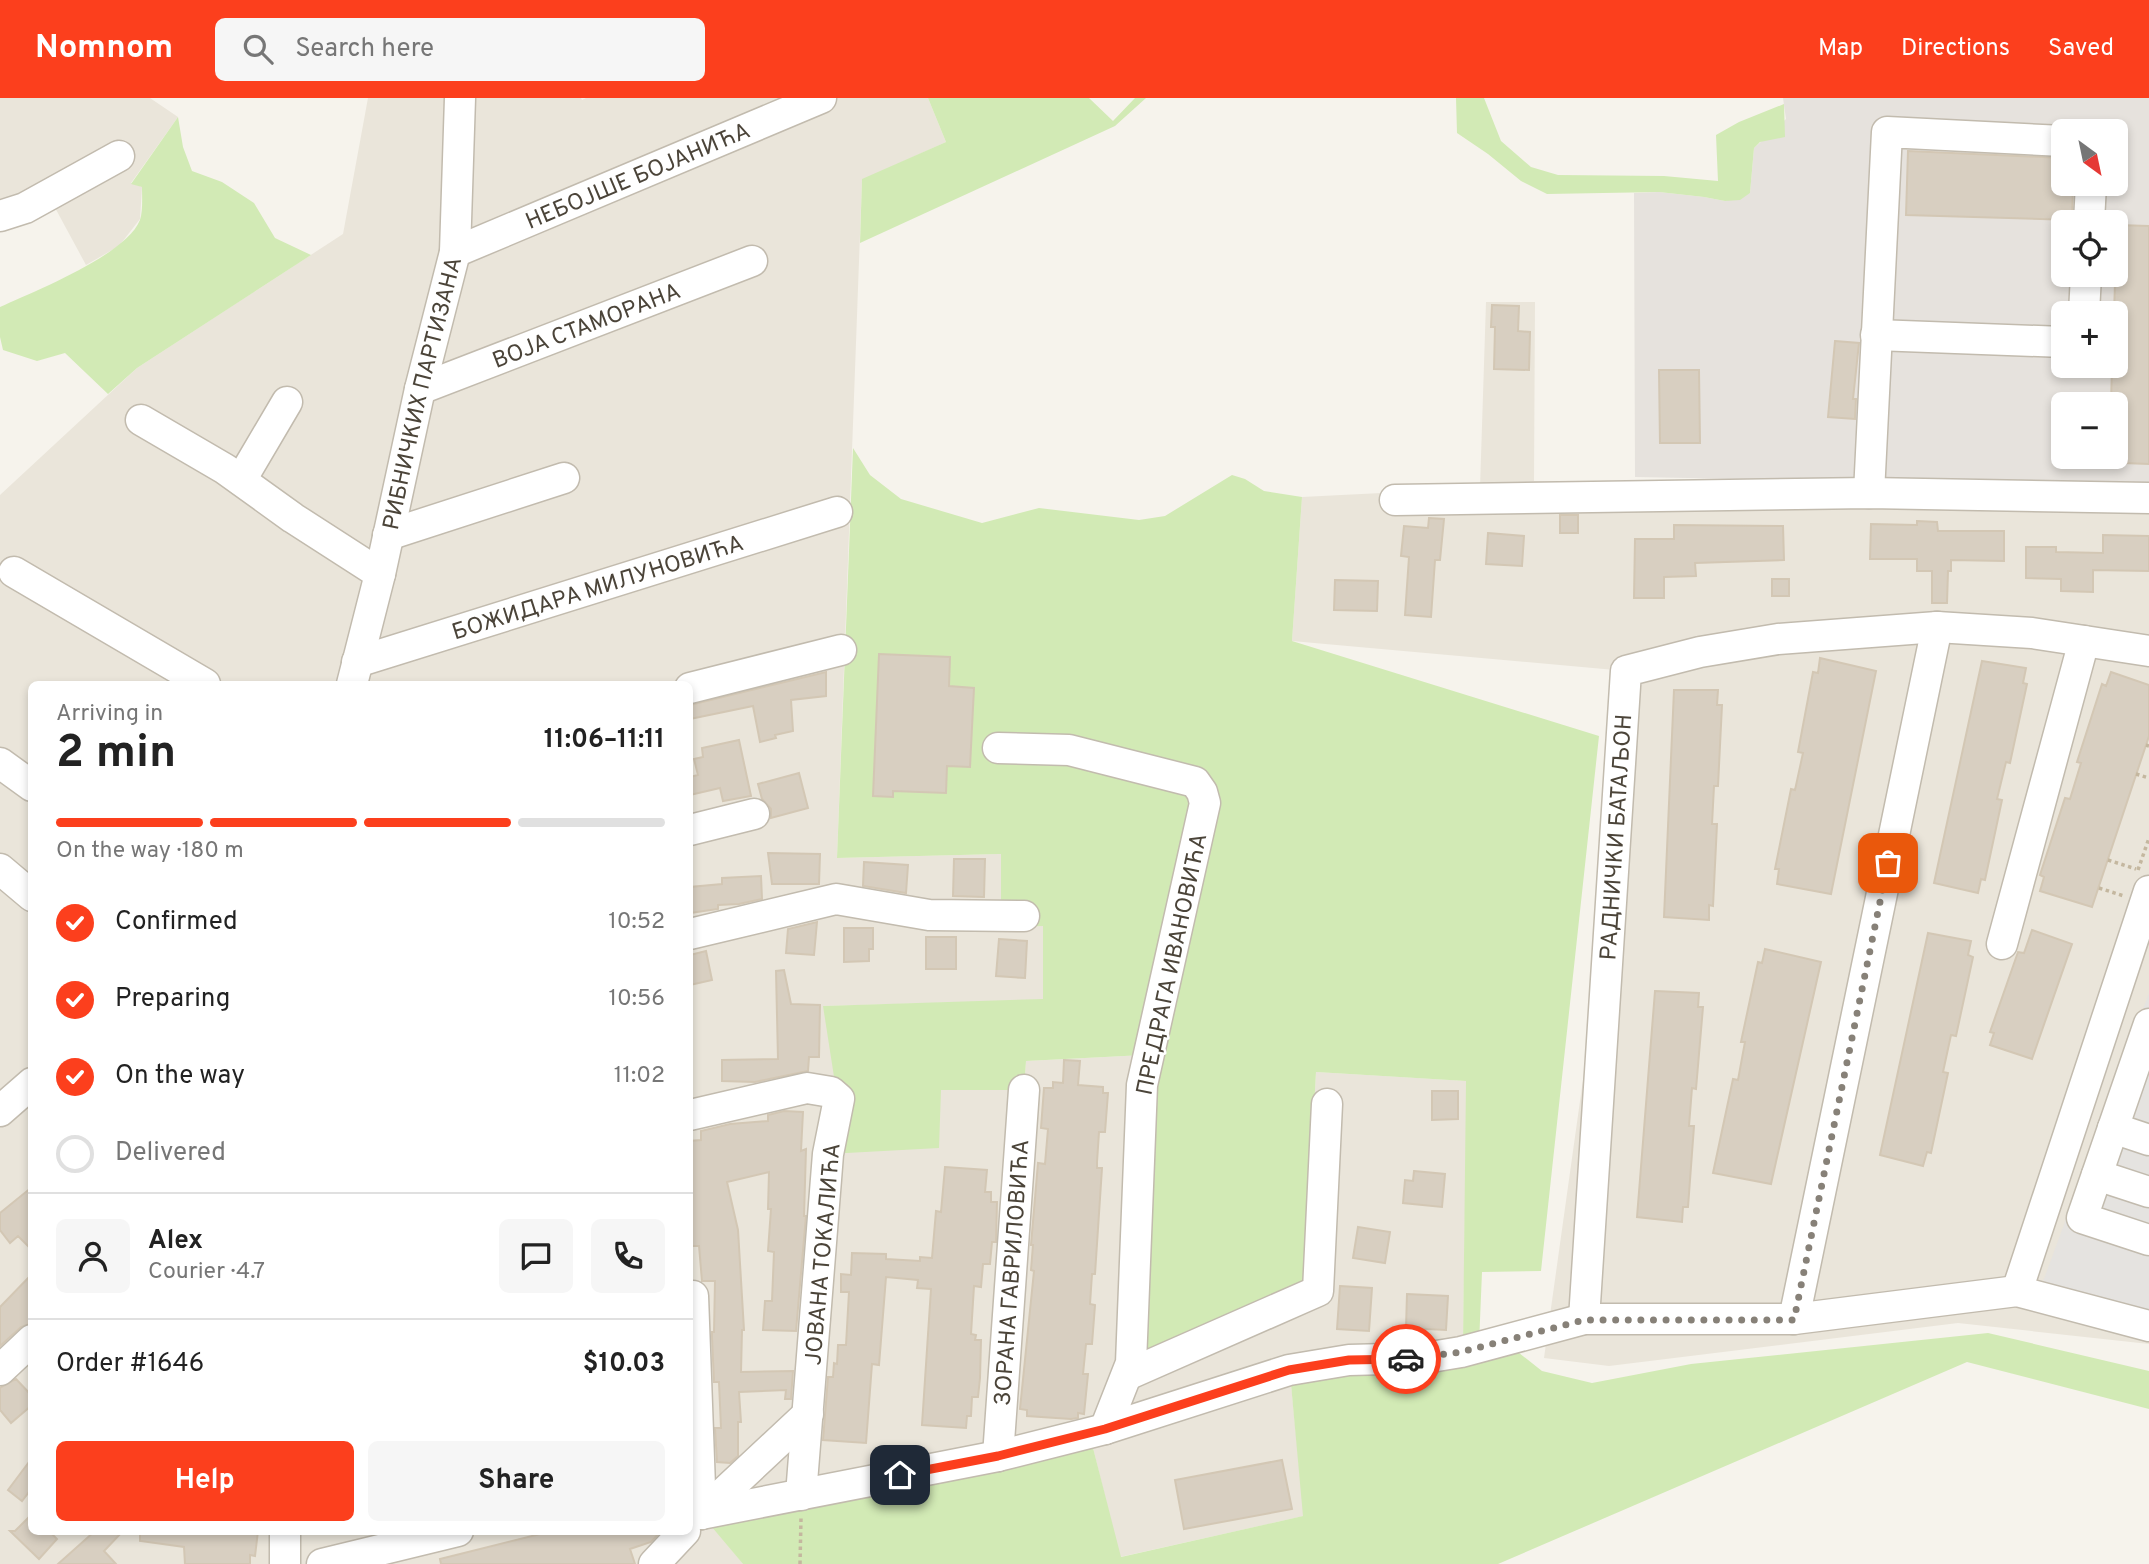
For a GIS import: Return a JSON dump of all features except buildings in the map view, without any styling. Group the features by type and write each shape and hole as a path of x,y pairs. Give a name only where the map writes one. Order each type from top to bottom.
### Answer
{"street":[{"name":"РИБНИЧКИХ ПАРТИЗАНА","path":"355,673 454,252 460,98"},
{"name":"НЕБОЈШЕ БОЈАНИЋА","path":"454,252 821,98"},
{"path":"1869,494 1887,132 2051,140"},
{"path":"0,215 25,208 119,156"},
{"name":"ВОЈА СТАМОРАНА","path":"420,389 752,261"},
{"path":"1876,335 2051,342"},
{"path":"241,480 287,402"},
{"path":"141,420 241,480 293,518 380,574"},
{"path":"388,535 564,478"},
{"path":"1395,500 1869,494 2149,498"},
{"name":"БОЖИДАРА МИЛУНОВИЋА","path":"355,673 836,512"},
{"path":"14,572 200,681"},
{"path":"1794,1320 1937,627"},
{"name":"РАДНИЧКИ БАТАЉОН","path":"1584,1320 1626,671 1700,652 1778,639 1937,627 2032,633 2149,651"},
{"path":"2002,944 2084,641"},
{"path":"693,687 841,650"},
{"name":"ПРЕДРАГА ИВАНОВИЋА","path":"998,748 1069,750 1195,782 1205,803 1142,1085 1131,1363 1105,1429"},
{"path":"0,763 28,783"},
{"path":"693,829 754,814"},
{"path":"0,869 28,893"},
{"path":"2017,1291 2139,954 2138,884"},
{"path":"693,933 836,899 929,915 1024,916"},
{"path":"2147,1035 2138,1088 2113,1128 2082,1218 2149,1240"},
{"path":"2,1106 28,1086"},
{"name":"ЈОВАНА ТОКАЛИЋА","path":"693,1114 807,1088 823,1090 837,1096 838,1104 828,1154 801,1495"},
{"name":"ЗОРАНА ГАВРИЛОВИЋА","path":"998,1456 1024,1090"},
{"path":"1127,1375 1318,1292 1327,1104"},
{"path":"2113,1128 2149,1140"},
{"path":"2097,1175 2149,1192"},
{"path":"693,1524 801,1495 998,1456 1105,1429 1289,1370 1349,1360 1425,1358 1449,1354 1584,1320 1794,1320 2017,1291 2149,1326"},
{"path":"0,1370 28,1344"},
{"path":"693,1523 808,1414"},
{"path":"285,1535 285,1564"},
{"path":"322,1564 442,1535"},
{"path":"654,1564 682,1535"}],"path":[{"path":"2136,774 2149,778"},
{"path":"2138,884 2149,838"},
{"path":"2108,860 2138,884"},
{"path":"2099,888 2138,884"},
{"path":"800,1564 801,1495"}],"shaded area":[{"path":"0,98 150,98 178,117 131,183 142,187 140,219 119,246 86,265 53,204 0,231"},
{"path":"368,98 928,98 946,142 862,180 837,858 1001,854 1001,927 1043,926 1043,1000 823,1006 941,1090 1024,1090 1026,1061 1144,1055 1304,1290 1316,1072 1467,1081 1463,1343 1291,1384 1304,1516 1120,1557 1092,1444 726,1543 743,1564 0,1564 0,495 137,368 343,234"},
{"path":"1783,98 2149,98 2149,487 1635,477 1634,193 1659,192 1725,201 1750,193 1754,148 1786,119"},
{"path":"1486,302 1535,302 1534,481 2149,493 2149,651 1937,627 1626,671 1292,641 1302,497 1480,488"},
{"path":"1968,636 2149,661 2149,1344 1958,1323 1609,1366 1544,1358 1639,680 1777,647"},
{"path":"2149,993 2149,1311 2041,1287"}],"green space":[{"path":"928,98 1089,98 1113,121 1135,98 1146,98 1115,126 860,243 862,179 946,142"},
{"path":"1456,98 1484,98 1501,141 1531,167 1558,175 1664,176 1718,181 1716,135 1739,122 1784,104 1785,137 1760,142 1754,148 1750,193 1740,200 1725,201 1659,192 1547,194 1521,181 1457,133"},
{"path":"178,117 183,147 192,171 222,182 254,203 275,238 311,255 137,368 108,394 65,353 37,361 3,350 0,307 78,271 99,259 131,233 142,212 142,187 131,184"},
{"path":"853,448 870,475 901,499 982,523 1039,508 1139,520 1165,516 1232,475 1245,479 1264,491 1302,497 1292,641 1599,736 1541,1271 1482,1272 1479,1344 1463,1343 1466,1081 1316,1072 1304,1290 1131,1363 1144,1055 1026,1061 1024,1090 941,1090 939,1148 828,1154 837,1096 823,1006 1043,999 1043,926 1001,928 1001,854 837,858"},
{"path":"1988,1333 2149,1371 2149,1409 1967,1362 1498,1564 743,1564 701,1514 1092,1444 1121,1557 1303,1516 1291,1384 1447,1363 1514,1349 1542,1371 1592,1383 1691,1364"}],"way so far":[{"path":"1406,1359 1461,1352 1584,1320 1794,1320 1888,863"}],"route":[{"path":"900,1475 998,1456 1105,1429 1289,1370 1349,1360 1406,1359"}]}
